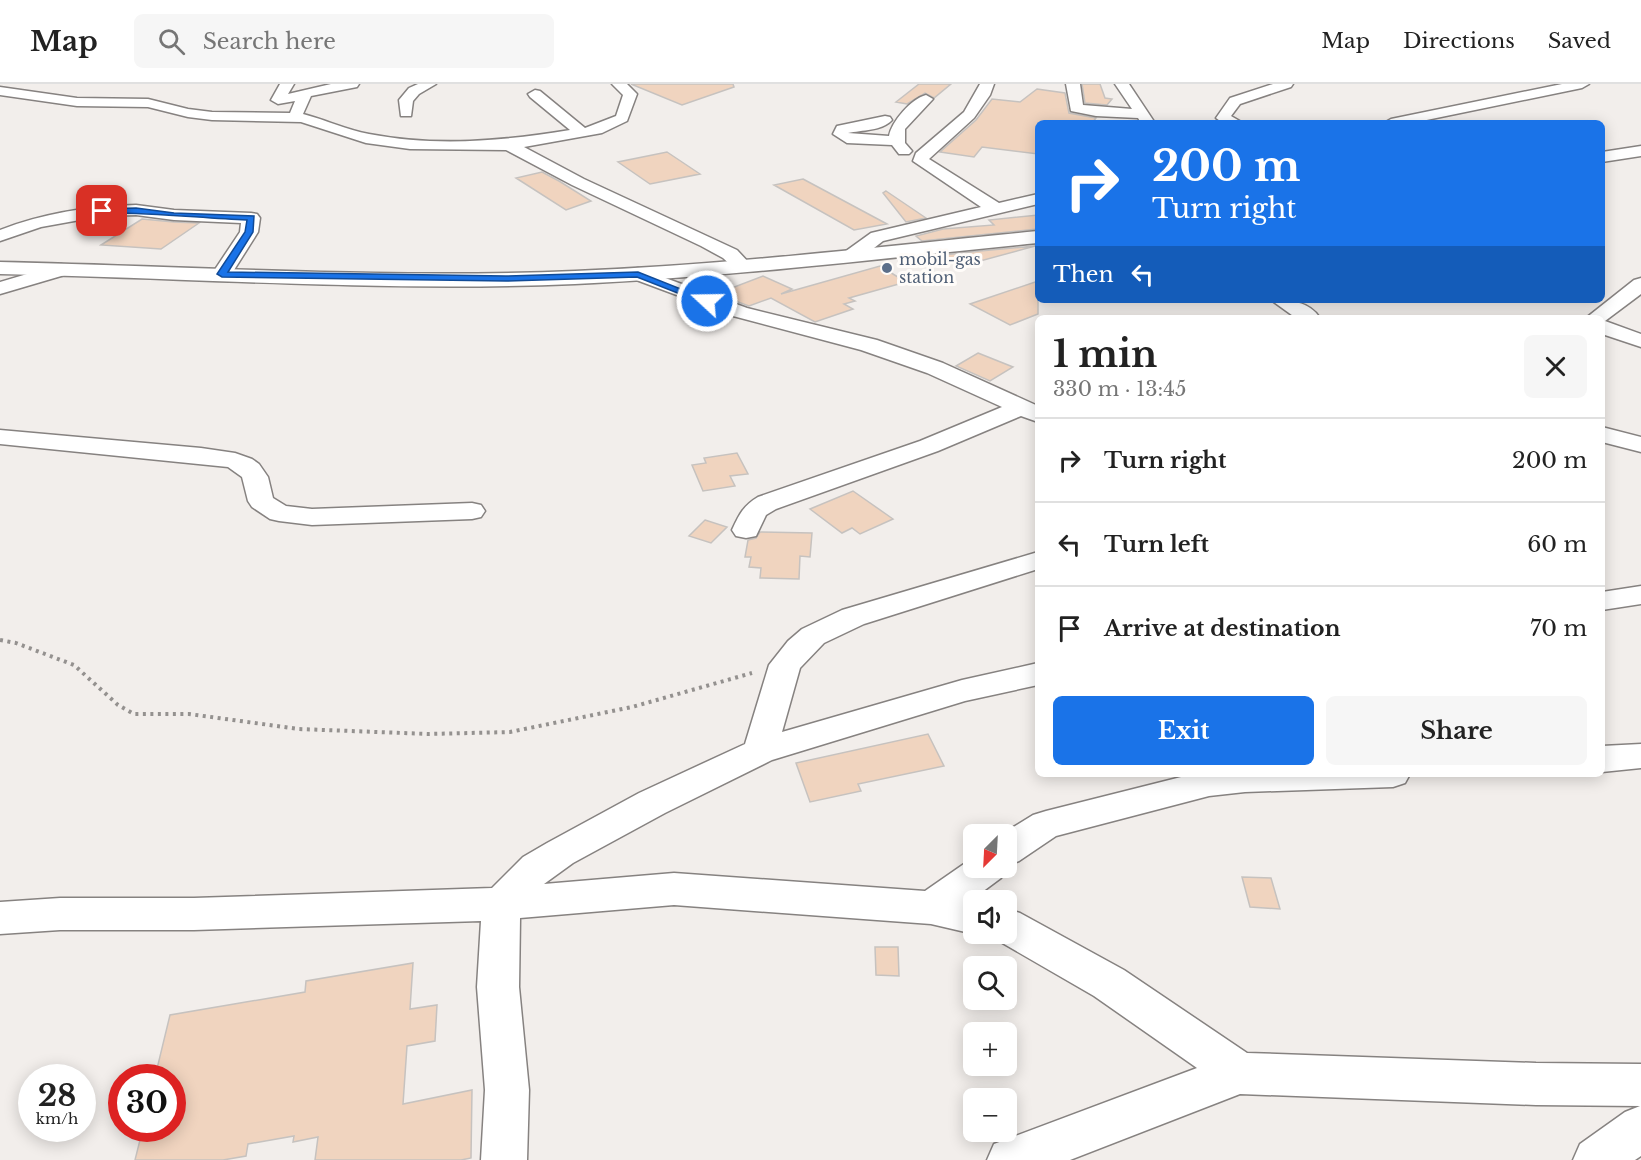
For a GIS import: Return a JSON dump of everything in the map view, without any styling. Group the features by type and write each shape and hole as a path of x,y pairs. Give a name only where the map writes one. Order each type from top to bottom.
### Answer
{"main road":[{"path":"1605,157 1641,151"},
{"path":"1,273 61,270 506,279 638,274 742,266 1035,237"}],"street":[{"path":"287,84 278,100 310,91 352,84"},
{"path":"406,113 406,100 414,91 429,84"},
{"path":"0,91 77,102 159,105 188,113 212,116 295,117 343,132 396,142 437,146 509,146 584,133 611,125 622,118 630,94 619,84"},
{"path":"921,158 968,115 981,99 987,84"},
{"path":"1073,84 1076,108 1145,119"},
{"path":"1122,84 1145,119"},
{"path":"1228,120 1223,118 1235,101 1286,84"},
{"path":"1406,120 1582,84"},
{"path":"122,102 146,90"},
{"path":"295,117 304,94"},
{"path":"535,94 584,133"},
{"path":"926,99 900,125 895,133 896,141 904,150 921,158 924,165 996,209"},
{"path":"885,120 876,124 842,129 840,134 855,139 896,141"},
{"path":"509,146 578,182 708,242 730,254 742,266"},
{"path":"853,255 877,237 1035,200"},
{"path":"0,236 37,222 102,211 136,210 174,215 251,218 249,232 222,274"},
{"path":"638,274 740,312 869,345 935,368 1030,411"},
{"path":"1601,315 1641,284"},
{"path":"1286,303 1305,315"},
{"path":"1605,328 1641,341"},
{"path":"746,530 754,511 767,503 1030,411"},
{"path":"1605,435 1634,443"},
{"path":"0,437 201,455 230,460 251,467 259,480 261,501 279,513 312,517 472,511"},
{"path":"1605,458 1634,443"},
{"path":"760,751 785,665 813,636 853,617 1035,561"},
{"path":"1605,601 1641,595"},
{"path":"504,1160 507,1090 498,987 501,904 536,868 652,803 760,751 962,691 1035,675"},
{"path":"1605,759 1641,756"},
{"path":"1017,843 1046,825 1209,783 1304,777"},
{"path":"931,908 973,878"},
{"path":"0,918 60,914 194,914 501,904 674,889 931,908 963,915"},
{"path":"1017,932 1109,983 1240,1073"},
{"path":"1010,1160 1240,1073 1536,1084 1641,1085"},
{"path":"1596,1160 1641,1128"}],"path":[{"path":"0,640 16,643 74,665 118,705 134,714 189,714 299,729 429,734 510,732 632,707 730,678 785,665"}],"building":[{"path":"631,84 733,84 734,87 682,105"},
{"path":"919,84 951,84 934,98 925,93 907,104 896,102"},
{"path":"1082,84 1100,84 1105,98 1112,99 1107,105 1085,103"},
{"path":"1037,89 1065,93 1069,113 1096,118 1094,120 1035,120 1035,154 982,147 974,157 940,152 976,120 992,99 1020,102"},
{"path":"667,152 700,174 650,184 618,162"},
{"path":"542,172 591,201 566,210 516,178"},
{"path":"803,179 887,224 854,230 774,185"},
{"path":"886,191 926,218 906,222 883,193"},
{"path":"1035,215 1035,229 922,241 916,236 943,229 994,225 989,220"},
{"path":"142,219 199,223 161,249 101,245"},
{"path":"1035,246 962,266 944,255 980,251"},
{"path":"880,266 906,282 849,298 855,301 844,304 853,309 815,322 771,298 749,306 716,294 763,276 792,289 781,294"},
{"path":"1035,282 1035,303 1038,303 1038,314 1010,325 970,304"},
{"path":"978,353 1013,367 990,381 956,366"},
{"path":"737,453 748,474 730,476 735,486 703,491 692,465 706,463 704,458"},
{"path":"853,491 893,519 860,534 852,528 842,533 810,509"},
{"path":"705,520 727,527 711,543 689,536"},
{"path":"760,532 812,533 810,557 800,556 799,579 760,578 761,568 749,567 751,557 745,557 748,540 756,538"},
{"path":"928,734 944,766 858,784 861,791 810,802 796,763"},
{"path":"1242,877 1271,878 1280,909 1250,907"},
{"path":"875,947 898,947 899,976 876,975"},
{"path":"413,963 410,1009 437,1005 435,1041 407,1046 403,1104 472,1090 471,1158 461,1160 315,1160 318,1137 293,1142 294,1136 248,1144 246,1156 223,1160 135,1160 140,1142 186,1142 186,1064 158,1064 170,1015 305,992 306,981"}],"place":[{"name":"mobil-gas station","path":"887,268"}],"route":[{"path":"102,211 136,210 174,215 251,218 249,232 222,274 506,279 638,274 707,301"}]}
